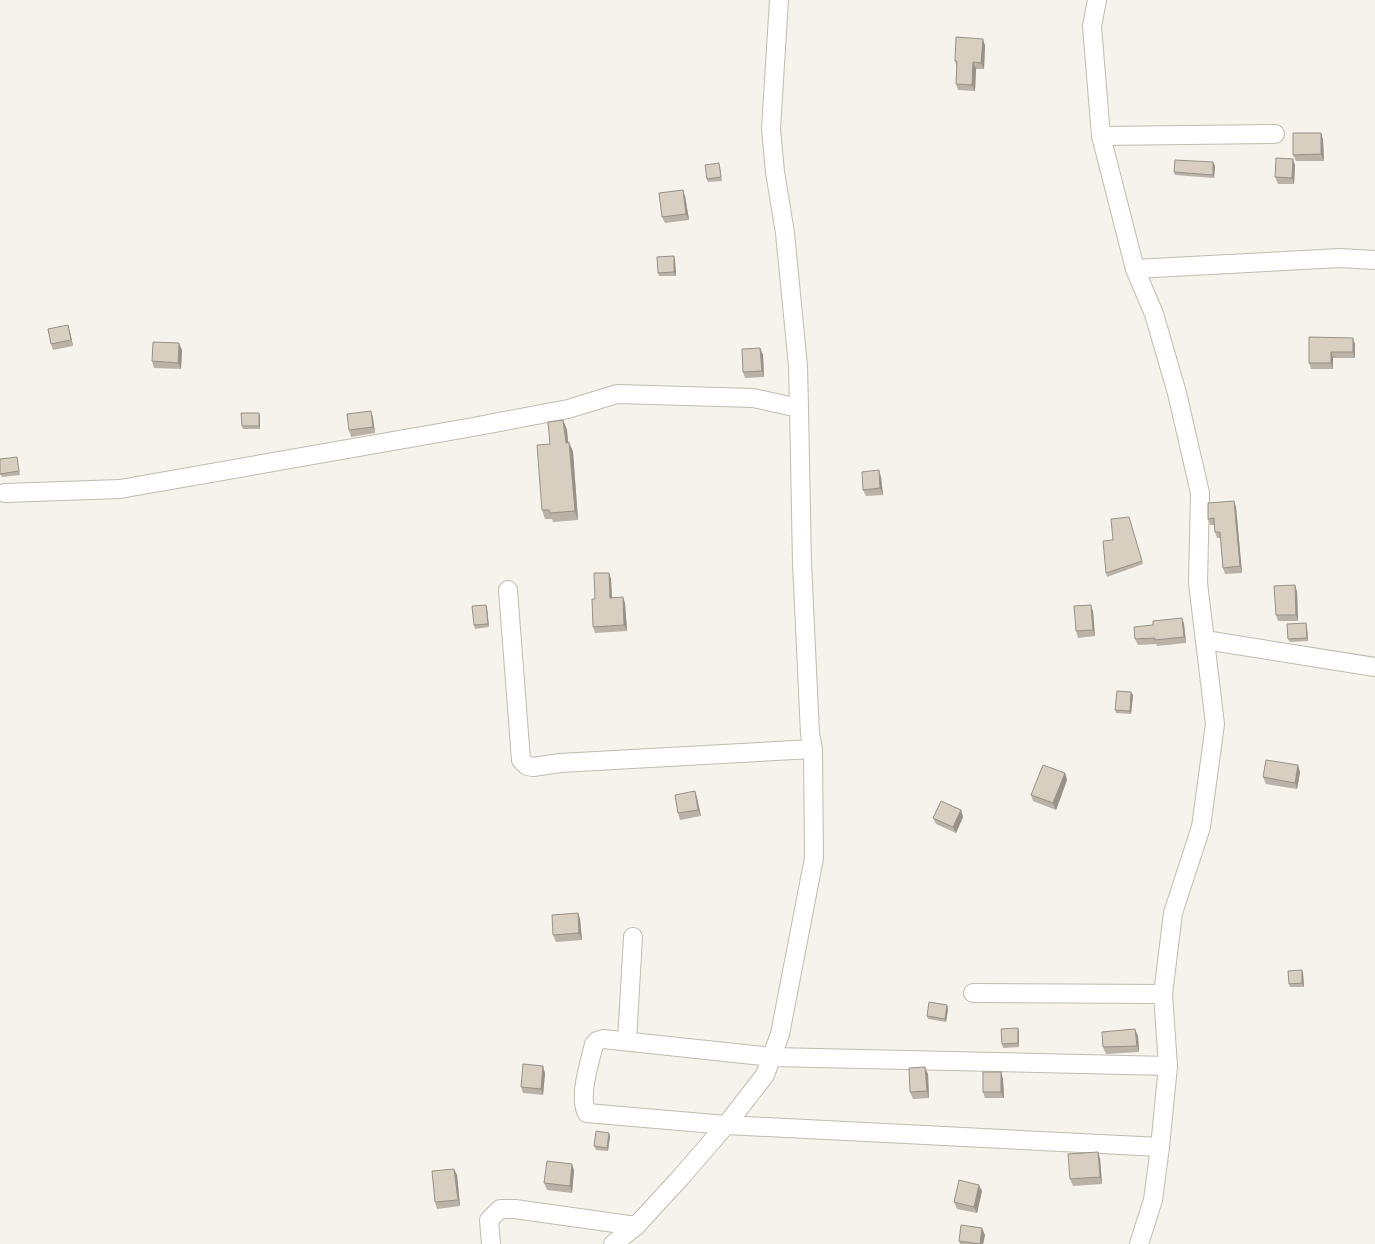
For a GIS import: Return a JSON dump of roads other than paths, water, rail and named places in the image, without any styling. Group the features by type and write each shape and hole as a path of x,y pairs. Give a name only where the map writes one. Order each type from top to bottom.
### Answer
{"street":[{"path":"613,1244 636,1226 726,1126 765,1075 780,1034 814,858 813,749 810,734 802,564 798,366 785,233 775,172 771,129 779,0"},
{"path":"1097,0 1092,26 1101,136 1135,269 1154,314 1177,393 1200,493 1198,583 1215,724 1200,826 1173,913 1163,994 1168,1066 1160,1147 1152,1200 1139,1244"},
{"path":"1101,136 1275,134"},
{"path":"1135,269 1340,258 1375,260"},
{"path":"5,493 120,489 568,409 617,394 753,398 799,408"},
{"path":"508,590 521,760 527,766 813,749"},
{"path":"1206,640 1375,667"},
{"path":"627,1041 633,937"},
{"path":"973,994 1163,994"},
{"path":"1160,1147 726,1126 586,1113 582,1099 594,1044 603,1039 772,1057 1168,1066"},
{"path":"491,1244 489,1220 500,1209 515,1209 636,1226"}]}
